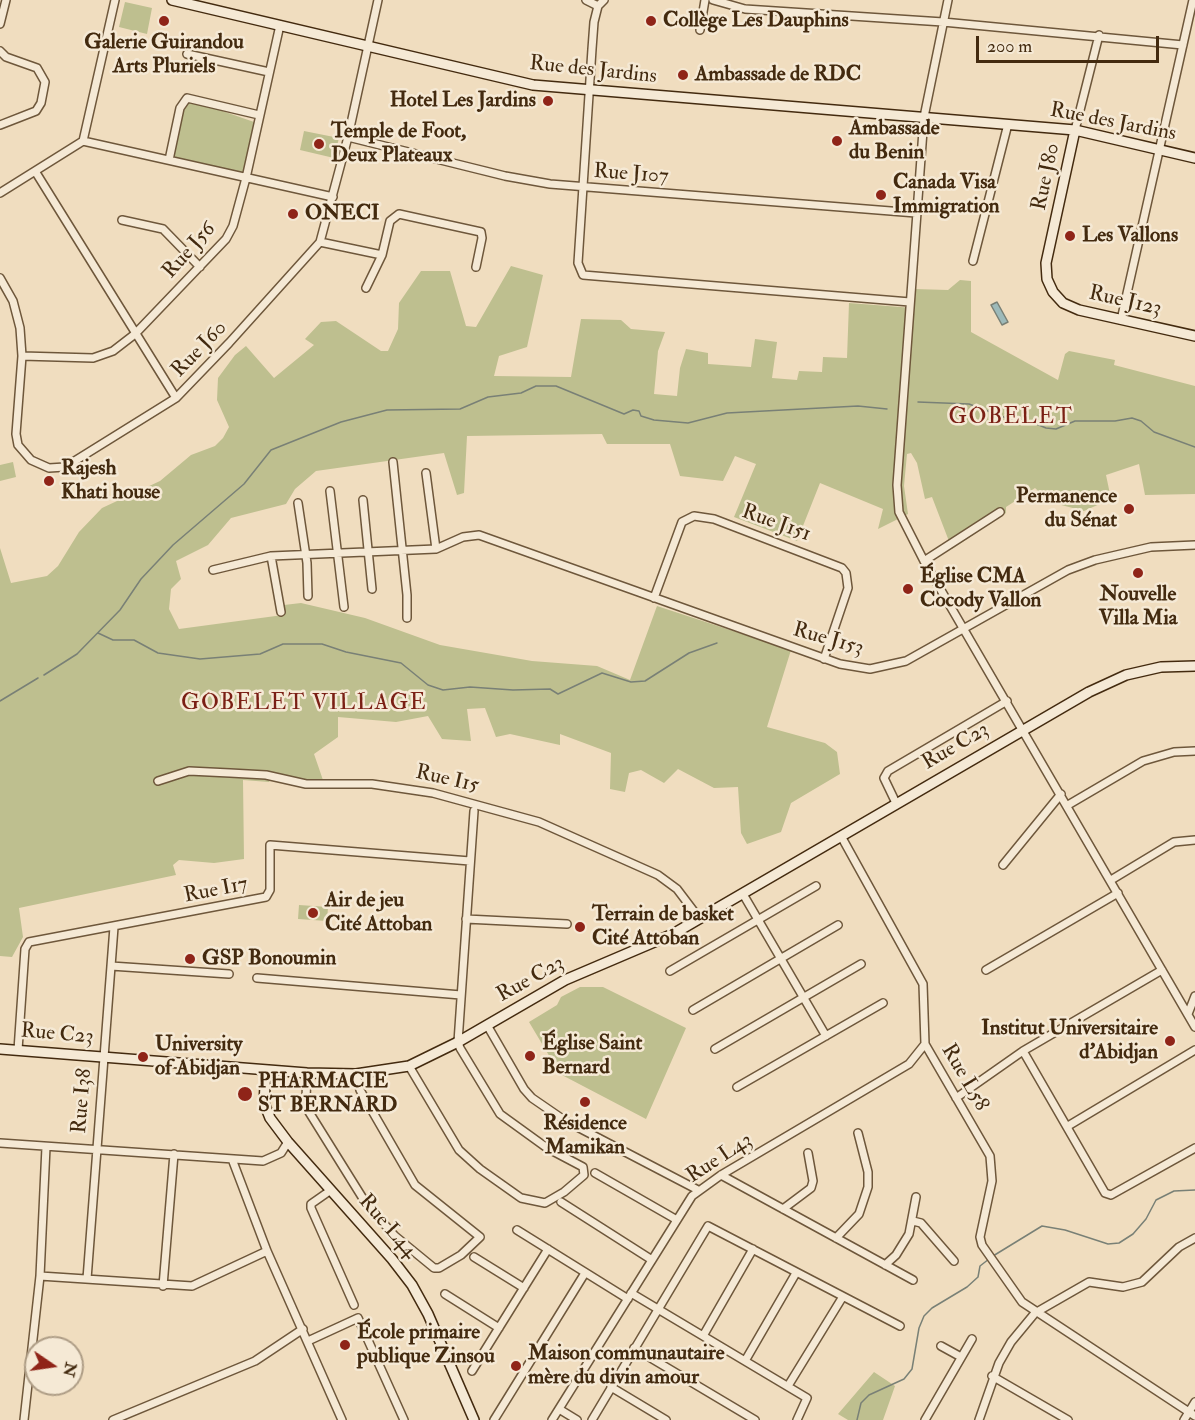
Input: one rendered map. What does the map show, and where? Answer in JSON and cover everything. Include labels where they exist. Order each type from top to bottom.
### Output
[{"type":"street","points":[[0,24],[6,0]]},
{"type":"street","points":[[83,141],[115,0]]},
{"type":"street","name":"Rue des Jardins","points":[[172,0],[533,85],[1075,130],[1195,158]]},
{"type":"street","name":"Rue J60","points":[[0,278],[13,301],[20,328],[22,356],[16,421],[18,445],[31,460],[49,468],[65,467],[176,398],[230,344],[320,242],[348,137],[378,0]]},
{"type":"street","points":[[586,0],[601,3],[594,22],[582,188],[580,271],[583,275],[593,278],[909,302]]},
{"type":"street","points":[[700,30],[705,0]]},
{"type":"street","points":[[713,0],[745,9],[943,22],[1099,35],[1183,45]]},
{"type":"street","points":[[948,0],[924,117],[909,302],[897,498],[904,525],[924,561],[1068,805],[1195,1027]]},
{"type":"street","points":[[1121,320],[1194,0]]},
{"type":"street","name":"Rue J56","points":[[22,356],[93,358],[113,351],[135,334],[230,233],[246,178],[280,25]]},
{"type":"street","name":"Rue J80","points":[[1053,292],[1047,279],[1046,263],[1075,130],[1099,35]]},
{"type":"street","points":[[0,51],[37,68],[45,82],[41,103],[36,111],[0,125]]},
{"type":"street","points":[[187,54],[270,72]]},
{"type":"street","points":[[169,160],[180,108],[187,98],[260,115]]},
{"type":"street","points":[[973,261],[1008,124]]},
{"type":"street","name":"Rue J107","points":[[348,137],[513,178],[582,188],[916,213]]},
{"type":"street","points":[[0,193],[83,141],[333,197]]},
{"type":"street","points":[[35,171],[176,398]]},
{"type":"street","points":[[366,288],[382,255],[390,221],[399,214],[481,232],[476,267]]},
{"type":"street","points":[[122,220],[163,229],[200,267]]},
{"type":"street","points":[[320,242],[382,255]]},
{"type":"street","name":"Rue J123","points":[[1053,292],[1063,303],[1079,310],[1195,336]]},
{"type":"street","points":[[393,462],[407,618]]},
{"type":"street","points":[[213,570],[271,556],[436,549],[426,473]]},
{"type":"street","points":[[330,491],[344,607]]},
{"type":"street","points":[[363,500],[372,589]]},
{"type":"street","points":[[298,503],[306,555],[308,596]]},
{"type":"street","points":[[924,561],[1000,512]]},
{"type":"street","name":"Rue J151","points":[[654,598],[682,522],[694,516],[714,519],[842,568],[846,573],[848,588],[824,659]]},
{"type":"street","name":"Rue J153","points":[[436,549],[463,537],[479,535],[824,659],[854,668],[883,668],[906,661],[1068,570],[1095,560],[1151,547],[1195,545]]},
{"type":"street","points":[[271,556],[281,612]]},
{"type":"street","name":"Rue C23","points":[[0,1048],[307,1073],[356,1074],[410,1066],[458,1042],[565,980],[644,948],[699,918],[1089,692],[1126,675],[1161,668],[1195,666]]},
{"type":"street","points":[[896,803],[884,778],[888,771],[1007,701]]},
{"type":"street","points":[[1068,805],[1143,761],[1174,752],[1195,751]]},
{"type":"street","name":"Rue I15","points":[[158,781],[189,771],[242,773],[266,775],[306,784],[399,786],[453,798],[539,822],[658,875],[677,889],[699,918]]},
{"type":"street","points":[[1004,865],[1061,794]]},
{"type":"street","points":[[410,1066],[454,1144],[480,1169],[529,1201],[545,1203],[582,1178],[585,1170],[583,1167],[522,1132],[500,1114],[458,1042],[474,811]]},
{"type":"street","name":"Rue L58","points":[[841,836],[924,984],[925,1044],[990,1155],[992,1181],[980,1237],[982,1245],[1022,1302],[1035,1313]]},
{"type":"street","points":[[1111,880],[1174,842],[1195,840]]},
{"type":"street","name":"Rue I17","points":[[18,1050],[27,944],[268,897],[270,845],[470,861]]},
{"type":"street","points":[[670,971],[816,886]]},
{"type":"street","points":[[986,970],[1118,893]]},
{"type":"street","points":[[742,894],[826,1036]]},
{"type":"street","points":[[466,919],[567,924]]},
{"type":"street","points":[[693,1010],[838,925]]},
{"type":"street","name":"Rue I38","points":[[87,1279],[114,927]]},
{"type":"street","points":[[715,1048],[861,964]]},
{"type":"street","points":[[111,966],[229,974]]},
{"type":"street","points":[[956,1098],[1023,1051],[1162,970]]},
{"type":"street","points":[[257,978],[461,996]]},
{"type":"street","points":[[1188,1014],[1195,996]]},
{"type":"street","points":[[737,1088],[883,1003]]},
{"type":"street","points":[[487,1025],[524,1089],[537,1102],[564,1120],[698,1190]]},
{"type":"street","name":"Rue L43","points":[[552,1420],[698,1190],[909,1064],[925,1044]]},
{"type":"street","points":[[1068,1126],[1195,1050]]},
{"type":"street","points":[[1023,1051],[1105,1193],[1111,1195],[1195,1148]]},
{"type":"street","name":"Rue L44","points":[[266,1070],[264,1103],[270,1118],[288,1142],[412,1285],[428,1314],[474,1420]]},
{"type":"street","points":[[307,1073],[306,1098],[309,1112],[367,1205],[396,1236],[434,1268],[439,1268],[479,1241],[478,1234],[416,1185],[360,1090],[356,1074]]},
{"type":"street","points":[[836,1238],[860,1214],[868,1187],[868,1172],[858,1133]]},
{"type":"street","points":[[0,1143],[263,1161],[273,1158],[288,1142]]},
{"type":"street","points":[[24,1420],[40,1276],[46,1147]]},
{"type":"street","points":[[783,1209],[802,1198],[811,1188],[813,1181],[808,1153]]},
{"type":"street","points":[[163,1286],[174,1154]]},
{"type":"street","points":[[232,1159],[267,1251],[342,1420]]},
{"type":"street","points":[[595,1173],[677,1220]]},
{"type":"street","points":[[722,1175],[912,1280]]},
{"type":"street","points":[[331,1190],[311,1204],[311,1208],[354,1305]]},
{"type":"street","points":[[885,1265],[903,1245],[913,1221],[916,1197]]},
{"type":"street","points":[[561,1202],[652,1260]]},
{"type":"street","points":[[913,1221],[921,1223],[954,1261]]},
{"type":"street","points":[[592,1420],[657,1308],[708,1227],[900,1326]]},
{"type":"street","points":[[517,1230],[585,1273],[657,1308],[808,1399],[797,1420]]},
{"type":"street","points":[[979,1420],[992,1376],[1011,1342],[1035,1313],[1089,1282],[1123,1287],[1142,1282],[1179,1247],[1195,1238]]},
{"type":"street","points":[[702,1336],[753,1249]]},
{"type":"street","points":[[472,1371],[548,1250]]},
{"type":"street","points":[[40,1276],[163,1286],[202,1283],[267,1251]]},
{"type":"street","points":[[474,1257],[524,1288]]},
{"type":"street","points":[[494,1420],[585,1273]]},
{"type":"street","points":[[745,1360],[796,1273]]},
{"type":"street","points":[[445,1294],[499,1328]]},
{"type":"street","points":[[788,1386],[842,1298]]},
{"type":"street","points":[[1035,1313],[1192,1414]]},
{"type":"street","points":[[308,1341],[358,1318],[404,1420]]},
{"type":"street","points":[[114,1420],[255,1360],[303,1329]]},
{"type":"street","points":[[925,1420],[972,1339]]},
{"type":"street","points":[[941,1346],[961,1357]]},
{"type":"street","points":[[634,1348],[755,1420]]},
{"type":"street","points":[[992,1376],[1068,1420]]},
{"type":"street","points":[[611,1387],[666,1420]]},
{"type":"street","points":[[1184,1420],[1192,1414],[1195,1402]]},
{"type":"street","points":[[559,1409],[577,1420]]},
{"type":"green space","points":[[125,2],[152,8],[147,34],[119,27]]},
{"type":"green space","points":[[188,99],[254,122],[245,176],[172,158],[182,104]]},
{"type":"green space","name":"Temple de Foot, Deux Plateaux","points":[[304,131],[339,138],[334,158],[300,150]]},
{"type":"green space","points":[[511,266],[543,275],[527,347],[499,356],[494,376],[571,377],[581,319],[621,320],[631,329],[665,332],[658,351],[654,394],[677,396],[680,368],[686,349],[708,353],[708,364],[751,367],[755,339],[777,342],[772,378],[797,380],[799,371],[822,372],[823,357],[847,358],[849,303],[913,308],[914,289],[948,290],[960,280],[971,281],[971,332],[1058,380],[1065,354],[1069,351],[1115,360],[1114,365],[1195,386],[1195,494],[1145,495],[1139,464],[1106,475],[1111,499],[1084,511],[1050,502],[1035,488],[1006,507],[1006,513],[952,549],[932,497],[925,499],[917,463],[911,453],[907,454],[904,486],[908,514],[878,529],[883,509],[820,483],[797,541],[734,517],[756,464],[735,456],[723,481],[680,476],[670,444],[607,444],[602,434],[467,436],[464,493],[457,495],[444,453],[316,471],[295,489],[286,504],[231,518],[208,545],[176,561],[181,579],[171,589],[169,609],[179,629],[283,615],[284,605],[301,603],[365,618],[440,645],[532,661],[597,666],[630,680],[657,606],[791,650],[767,727],[825,743],[837,752],[840,774],[791,803],[781,832],[747,844],[741,833],[738,787],[714,788],[678,769],[664,783],[641,770],[629,773],[625,792],[610,789],[611,753],[560,734],[560,745],[510,734],[496,737],[485,708],[467,709],[471,741],[442,739],[428,716],[396,722],[338,717],[338,737],[314,754],[324,783],[274,775],[269,782],[243,780],[244,859],[214,863],[179,860],[173,865],[176,875],[19,908],[23,937],[12,957],[0,956],[0,548],[11,583],[47,576],[58,566],[79,532],[102,508],[160,481],[191,455],[215,446],[229,427],[217,400],[218,378],[235,355],[246,346],[274,378],[314,345],[305,339],[321,322],[336,321],[381,351],[388,351],[398,329],[399,303],[421,271],[450,271],[466,326],[476,327]]},
{"type":"green space","points":[[13,462],[16,477],[0,481],[0,465]]},
{"type":"green space","name":"Air de jeu Cité Attoban","points":[[299,905],[328,907],[327,921],[298,919]]},
{"type":"green space","points":[[580,987],[603,987],[686,1028],[646,1119],[560,1074],[529,1022],[557,1005],[561,997]]},
{"type":"green space","points":[[874,1372],[895,1386],[883,1420],[848,1420],[838,1414]]},
{"type":"water","points":[[997,302],[1008,322],[1002,325],[991,305]]},
{"type":"waterway","points":[[44,675],[77,654],[120,610],[141,579],[173,545],[244,484],[271,450],[341,422],[387,410],[460,409],[488,397],[521,393],[536,386],[556,386],[624,414],[633,410],[639,411],[641,416],[654,420],[688,423],[727,413],[858,406],[887,409]]},
{"type":"waterway","points":[[918,402],[969,404],[1022,424],[1034,423],[1056,429],[1075,421],[1115,421],[1132,418],[1141,421],[1154,432],[1195,447]]},
{"type":"waterway","points":[[98,633],[113,640],[134,640],[158,653],[200,659],[260,654],[283,644],[322,644],[346,652],[401,663],[428,685],[443,690],[470,687],[513,690],[550,689],[558,694],[602,673],[631,682],[645,681],[689,653],[717,643]]},
{"type":"waterway","points":[[0,701],[38,678]]},
{"type":"waterway","points":[[993,1256],[1042,1226],[1065,1230],[1108,1244],[1119,1243],[1133,1234],[1146,1219],[1156,1200],[1174,1191],[1195,1190]]},
{"type":"waterway","points":[[857,1420],[861,1403],[869,1395],[904,1379],[912,1369],[919,1328],[924,1316],[932,1308],[967,1287],[978,1277],[980,1266],[989,1259]]},
{"type":"place","name":"Galerie Guirandou Arts Pluriels","points":[[164,21]]},
{"type":"place","name":"Collège Les Dauphins","points":[[651,21]]},
{"type":"place","name":"Ambassade de RDC","points":[[683,75]]},
{"type":"place","name":"Hotel Les Jardins","points":[[548,101]]},
{"type":"place","name":"Ambassade du Benin","points":[[837,141]]},
{"type":"place","name":"Temple de Foot, Deux Plateaux","points":[[319,144]]},
{"type":"place","name":"Canada Visa Immigration","points":[[881,195]]},
{"type":"place","name":"ONECI","points":[[293,214]]},
{"type":"place","name":"Les Vallons","points":[[1070,236]]},
{"type":"place","name":"Rajesh Khati house","points":[[49,481]]},
{"type":"place","name":"Permanence du Sénat","points":[[1129,509]]},
{"type":"place","name":"Nouvelle Villa Mia","points":[[1138,573]]},
{"type":"place","name":"Église CMA Cocody Vallon","points":[[908,589]]},
{"type":"place","name":"Air de jeu Cité Attoban","points":[[313,913]]},
{"type":"place","name":"Terrain de basket Cité Attoban","points":[[580,927]]},
{"type":"place","name":"GSP Bonoumin","points":[[190,959]]},
{"type":"place","name":"Institut Universitaire d'Abidjan","points":[[1170,1041]]},
{"type":"place","name":"Église Saint Bernard","points":[[530,1056]]},
{"type":"place","name":"University of Abidjan","points":[[143,1057]]},
{"type":"place","name":"PHARMACIE ST BERNARD","points":[[245,1094]]},
{"type":"place","name":"Résidence Mamikan","points":[[585,1102]]},
{"type":"place","name":"École primaire publique Zinsou","points":[[345,1345]]},
{"type":"place","name":"Maison communautaire mère du divin amour","points":[[516,1366]]},
{"type":"district","name":"GOBELET","points":[[1011,418]]},
{"type":"district","name":"GOBELET VILLAGE","points":[[304,704]]}]
